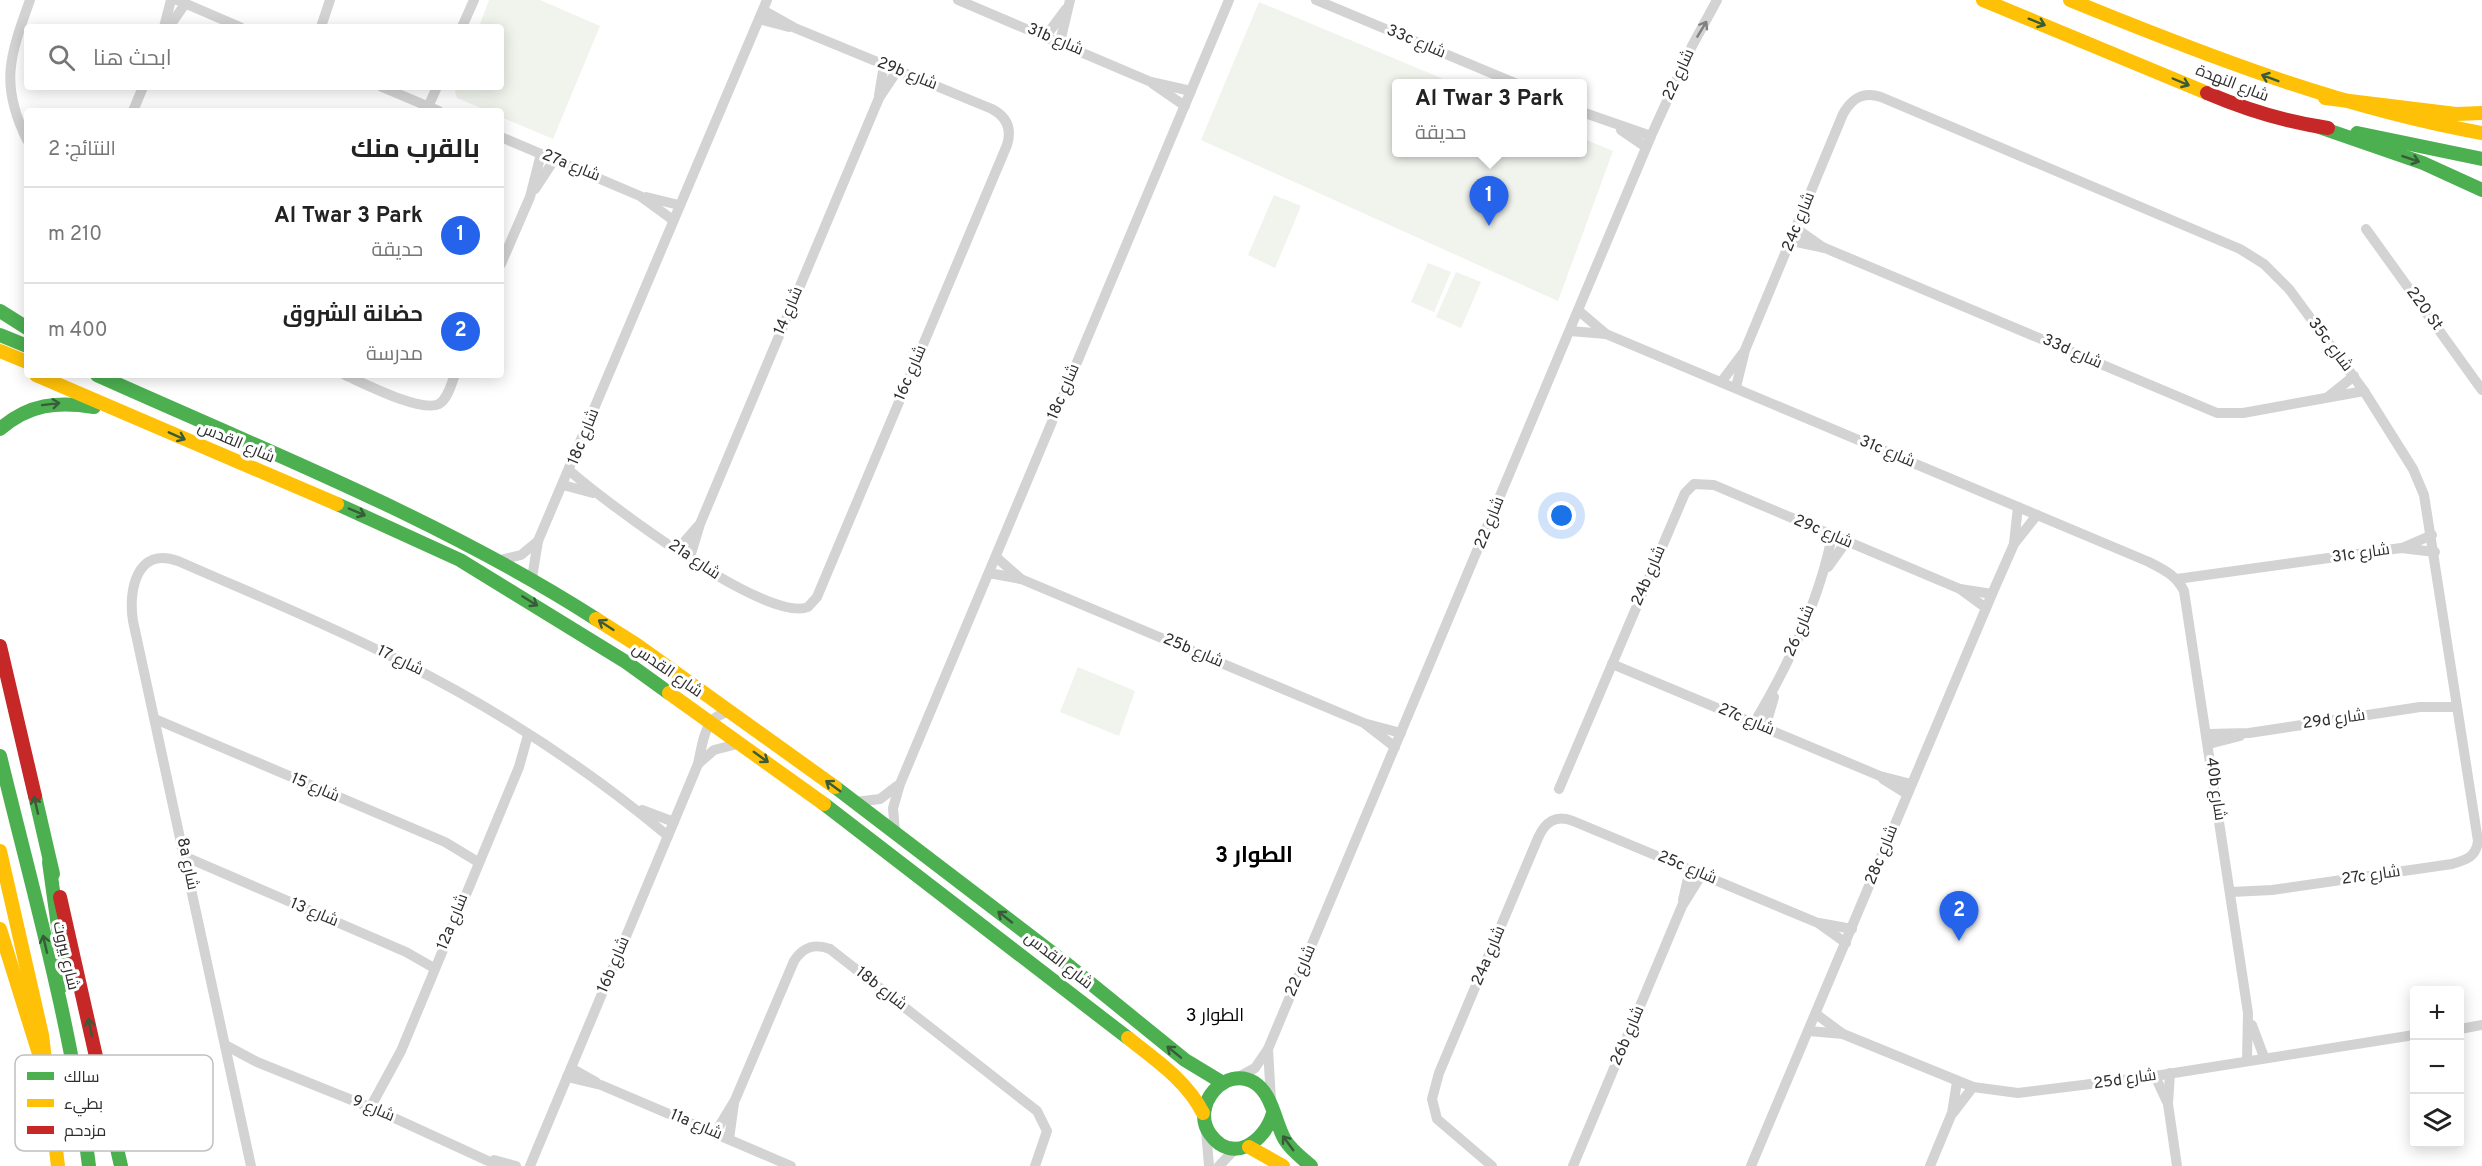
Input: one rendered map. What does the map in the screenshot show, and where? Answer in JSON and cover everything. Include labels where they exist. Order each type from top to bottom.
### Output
[{"type":"main road","name":"شارع النهدة","points":[[1983,0],[2250,111],[2482,159]]},
{"type":"main road","name":"شارع النهدة","points":[[2070,0],[2325,98],[2386,115],[2482,133]]},
{"type":"main road","points":[[2325,98],[2456,114],[2482,112]]},
{"type":"main road","points":[[2316,126],[2423,163],[2482,190]]},
{"type":"main road","points":[[0,311],[24,326]]},
{"type":"main road","points":[[0,334],[24,345]]},
{"type":"main road","points":[[0,351],[24,361]]},
{"type":"main road","points":[[0,360],[24,370]]},
{"type":"main road","name":"شارع القدس","points":[[43,378],[372,519],[460,560],[626,662],[884,847],[1174,1075],[1196,1099],[1204,1119]]},
{"type":"main road","name":"شارع القدس","points":[[104,378],[431,525],[532,578],[637,645],[855,802],[1185,1060],[1229,1081]]},
{"type":"main road","points":[[0,429],[21,412],[50,403],[75,403],[124,412]]},
{"type":"main road","points":[[460,560],[475,560],[519,582],[532,578]]},
{"type":"main road","points":[[0,646],[96,1055]]},
{"type":"main road","name":"شارع بيروت","points":[[0,756],[70,1055]]},
{"type":"main road","points":[[0,851],[35,1000],[44,1055]]},
{"type":"main road","points":[[49,862],[61,948],[61,1010]]},
{"type":"main road","points":[[0,929],[40,1055]]},
{"type":"main road","points":[[1283,1166],[1242,1148],[1216,1141],[1204,1119],[1209,1095],[1229,1081],[1257,1084],[1272,1107],[1285,1140],[1311,1166]]},
{"type":"main road","points":[[1242,1148],[1267,1134],[1272,1107]]},
{"type":"main road","points":[[56,1151],[58,1166]]},
{"type":"main road","name":"شارع بيروت","points":[[87,1151],[89,1166]]},
{"type":"main road","points":[[118,1151],[121,1166]]},
{"type":"street","points":[[24,136],[8,113],[2,87],[4,74],[30,0]]},
{"type":"street","points":[[165,24],[171,0]]},
{"type":"street","points":[[320,24],[330,0]]},
{"type":"street","points":[[463,24],[474,0]]},
{"type":"street","name":"31b شارع","points":[[958,0],[1151,82],[1191,91]]},
{"type":"street","name":"18c شارع","points":[[894,832],[893,808],[900,784],[1229,0]]},
{"type":"street","name":"33c شارع","points":[[1316,0],[1503,79]]},
{"type":"street","name":"شارع 22","points":[[1229,1081],[1255,1068],[1268,1049],[1649,141],[1692,46],[1718,0]]},
{"type":"street","points":[[170,24],[181,2],[233,24]]},
{"type":"street","points":[[1046,36],[1068,4]]},
{"type":"street","points":[[1060,42],[1068,4]]},
{"type":"street","name":"18c شارع","points":[[532,578],[538,541],[570,471],[679,205],[763,10]]},
{"type":"street","name":"29b شارع","points":[[763,10],[795,28],[999,112],[1009,130]]},
{"type":"street","name":"شارع 14","points":[[879,98],[884,65]]},
{"type":"street","name":"شارع 14","points":[[690,557],[700,524],[879,98],[897,71]]},
{"type":"street","name":"31b شارع","points":[[1151,82],[1185,106]]},
{"type":"street","points":[[134,108],[141,90]]},
{"type":"street","points":[[389,90],[432,108]]},
{"type":"street","points":[[434,108],[437,90]]},
{"type":"street","name":"35c شارع","points":[[1857,97],[1865,94],[1881,96],[2240,249],[2277,275],[2354,376],[2416,475],[2426,502],[2478,834],[2477,848],[2470,859]]},
{"type":"street","name":"24c شارع","points":[[1736,387],[1745,350],[1843,114],[1857,97]]},
{"type":"street","points":[[1587,114],[1649,141]]},
{"type":"street","name":"16c شارع","points":[[802,609],[811,605],[817,597],[1007,145],[1009,130]]},
{"type":"street","name":"27a شارع","points":[[504,138],[640,196],[679,205]]},
{"type":"street","points":[[504,257],[530,197],[541,154]]},
{"type":"street","points":[[530,197],[554,160]]},
{"type":"street","name":"27a شارع","points":[[640,196],[673,220]]},
{"type":"street","name":"33d شارع","points":[[1797,229],[1824,248]]},
{"type":"street","name":"220 St","points":[[2366,229],[2482,390]]},
{"type":"street","name":"33d شارع","points":[[1792,241],[1824,248],[2217,413],[2243,413],[2364,392]]},
{"type":"street","name":"31c شارع","points":[[1579,311],[1606,334]]},
{"type":"street","name":"31c شارع","points":[[1570,331],[1606,334],[2168,571]]},
{"type":"street","name":"24c شارع","points":[[1722,381],[1745,350]]},
{"type":"street","name":"33d شارع","points":[[2328,397],[2354,376]]},
{"type":"street","points":[[352,378],[400,398],[428,405],[444,400],[454,378]]},
{"type":"street","name":"21a شارع","points":[[570,471],[593,493],[721,579],[754,596],[781,606],[802,609]]},
{"type":"street","name":"29c شارع","points":[[1687,489],[1694,484],[1709,483],[1960,589],[1992,594]]},
{"type":"street","name":"21a شارع","points":[[563,485],[593,493]]},
{"type":"street","name":"24b شارع","points":[[1559,789],[1687,489]]},
{"type":"street","name":"28c شارع","points":[[2014,544],[2018,507]]},
{"type":"street","name":"28c شارع","points":[[1751,1166],[1992,594],[2014,544],[2037,515]]},
{"type":"street","name":"شارع 14","points":[[678,549],[700,524]]},
{"type":"street","name":"31c شارع","points":[[2177,579],[2213,576],[2402,548],[2432,535]]},
{"type":"street","name":"شارع 26","points":[[1765,728],[1775,690],[1825,572],[1832,536]]},
{"type":"street","points":[[500,560],[520,555],[538,541]]},
{"type":"street","name":"شارع 26","points":[[1825,572],[1846,542]]},
{"type":"street","name":"31c شارع","points":[[2402,548],[2435,552]]},
{"type":"street","name":"شارع 17","points":[[145,565],[161,557],[189,566],[402,662],[453,689],[532,738],[636,808],[668,836]]},
{"type":"street","name":"25b شارع","points":[[996,557],[1022,579]]},
{"type":"street","name":"8a شارع","points":[[145,565],[135,581],[131,609],[227,1046],[251,1166]]},
{"type":"street","name":"40b شارع","points":[[2168,571],[2177,579],[2184,591],[2208,739],[2248,1014],[2247,1060]]},
{"type":"street","name":"25b شارع","points":[[989,573],[1022,579],[1364,723],[1401,733]]},
{"type":"street","name":"31c شارع","points":[[2184,591],[2213,576]]},
{"type":"street","name":"29c شارع","points":[[1960,589],[1986,608]]},
{"type":"street","name":"27c شارع","points":[[1612,664],[1909,789]]},
{"type":"street","name":"شارع 26","points":[[1754,723],[1775,690]]},
{"type":"street","name":"29d شارع","points":[[2420,707],[2455,694]]},
{"type":"street","name":"29d شارع","points":[[2208,739],[2420,707],[2457,706]]},
{"type":"street","points":[[710,721],[717,715],[731,712]]},
{"type":"street","name":"شارع 15","points":[[155,719],[480,857]]},
{"type":"street","name":"16b شارع","points":[[530,1166],[698,764],[710,721]]},
{"type":"street","name":"25b شارع","points":[[1364,723],[1395,747]]},
{"type":"street","name":"شارع 15","points":[[158,732],[186,733]]},
{"type":"street","name":"12a شارع","points":[[375,1109],[532,738]]},
{"type":"street","points":[[698,764],[714,750],[741,743]]},
{"type":"street","points":[[855,802],[880,799],[900,784]]},
{"type":"street","name":"شارع 17","points":[[636,808],[674,822]]},
{"type":"street","name":"25c شارع","points":[[1554,818],[1567,818],[1818,923],[1846,943]]},
{"type":"street","name":"24a شارع","points":[[1492,1166],[1437,1119],[1432,1099],[1436,1082],[1541,831],[1554,818]]},
{"type":"street","name":"شارع 13","points":[[186,857],[436,964]]},
{"type":"street","name":"27c شارع","points":[[2232,896],[2444,866],[2470,859]]},
{"type":"street","name":"26b شارع","points":[[1682,906],[1690,869]]},
{"type":"street","name":"شارع 13","points":[[189,872],[222,873]]},
{"type":"street","name":"26b شارع","points":[[1573,1166],[1682,906],[1702,874]]},
{"type":"street","name":"25c شارع","points":[[1818,923],[1852,929]]},
{"type":"street","name":"18b شارع","points":[[715,1133],[735,1100],[794,961],[805,949],[821,946],[830,949],[1037,1111],[1047,1131],[1035,1166]]},
{"type":"street","name":"25d شارع","points":[[1816,1014],[1843,1034],[1957,1082],[2002,1092],[2033,1092],[2156,1076],[2264,1057],[2410,1036]]},
{"type":"street","name":"40b شارع","points":[[2248,1014],[2264,1057]]},
{"type":"street","points":[[2464,1028],[2482,1025]]},
{"type":"street","name":"25d شارع","points":[[1809,1031],[1843,1034]]},
{"type":"street","name":"شارع 9","points":[[227,1046],[257,1062],[375,1109],[499,1166]]},
{"type":"street","name":"شارع 22","points":[[1268,1049],[1272,1107]]},
{"type":"street","name":"شارع 9","points":[[230,1061],[257,1062]]},
{"type":"street","name":"11a شارع","points":[[569,1072],[791,1166]]},
{"type":"street","points":[[2170,1073],[2168,1104],[2177,1166]]},
{"type":"street","points":[[2156,1076],[2168,1104]]},
{"type":"street","points":[[1930,1166],[1952,1113],[1957,1082]]},
{"type":"street","points":[[1952,1113],[1973,1087]]},
{"type":"street","name":"18b شارع","points":[[729,1139],[735,1100]]},
{"type":"street","points":[[1204,1119],[1209,1166]]},
{"type":"street","points":[[1219,1166],[1242,1148]]},
{"type":"street","name":"شارع 9","points":[[488,1159],[516,1166]]},
{"type":"shaded area","points":[[489,0],[540,0],[600,26],[553,139],[504,118],[504,108],[481,108],[457,98],[455,90],[504,90],[504,24],[480,24]]},
{"type":"shaded area","points":[[1259,2],[1443,79],[1392,79],[1392,157],[1587,157],[1587,140],[1613,151],[1558,301],[1201,140]]},
{"type":"shaded area","points":[[1274,195],[1301,206],[1275,268],[1248,255]]},
{"type":"shaded area","points":[[1428,263],[1451,272],[1434,312],[1411,302]]},
{"type":"shaded area","points":[[1456,272],[1481,282],[1461,328],[1436,317]]},
{"type":"shaded area","points":[[1078,667],[1135,691],[1119,736],[1060,712]]},
{"type":"traffic: fast","points":[[2316,126],[2423,163],[2482,190]]},
{"type":"traffic: fast","points":[[2357,133],[2482,159]]},
{"type":"traffic: fast","points":[[0,311],[24,326]]},
{"type":"traffic: fast","points":[[0,335],[24,345]]},
{"type":"traffic: fast","points":[[104,378],[288,459],[414,518],[476,549],[596,619]]},
{"type":"traffic: fast","points":[[0,429],[22,414],[44,406],[68,404],[94,407]]},
{"type":"traffic: fast","points":[[337,504],[460,560],[626,662],[669,693]]},
{"type":"traffic: fast","points":[[0,756],[71,1055]]},
{"type":"traffic: fast","points":[[835,787],[1063,961],[1185,1060],[1223,1083]]},
{"type":"traffic: fast","points":[[35,796],[53,874]]},
{"type":"traffic: fast","points":[[824,804],[1128,1038]]},
{"type":"traffic: fast","points":[[49,862],[61,948],[62,986]]},
{"type":"traffic: fast","points":[[1273,1113],[1263,1133],[1247,1146],[1237,1149],[1228,1148],[1210,1134],[1205,1123],[1204,1112],[1214,1091],[1222,1083],[1232,1079],[1244,1079],[1255,1083],[1270,1102],[1285,1140],[1293,1151],[1311,1166]]},
{"type":"traffic: fast","points":[[87,1151],[89,1166]]},
{"type":"traffic: fast","points":[[118,1151],[121,1166]]},
{"type":"traffic: slow","points":[[1983,0],[2207,93]]},
{"type":"traffic: slow","points":[[2070,0],[2222,59],[2324,94],[2428,122],[2482,133]]},
{"type":"traffic: slow","points":[[2325,98],[2456,114],[2482,113]]},
{"type":"traffic: slow","points":[[0,351],[24,361]]},
{"type":"traffic: slow","points":[[43,378],[337,504]]},
{"type":"traffic: slow","points":[[596,619],[637,645],[835,787]]},
{"type":"traffic: slow","points":[[669,693],[824,804]]},
{"type":"traffic: slow","points":[[0,851],[42,1035],[44,1055]]},
{"type":"traffic: slow","points":[[0,929],[39,1055]]},
{"type":"traffic: slow","points":[[1128,1038],[1180,1081],[1203,1113]]},
{"type":"traffic: slow","points":[[1249,1147],[1283,1166]]},
{"type":"traffic: slow","points":[[56,1151],[58,1166]]},
{"type":"traffic: jam","points":[[2207,93],[2266,115],[2328,128]]},
{"type":"traffic: jam","points":[[0,646],[35,796]]},
{"type":"traffic: jam","points":[[60,897],[96,1055]]},
{"type":"place","name":"Al Twar 3 Park","points":[[1489,226]]},
{"type":"place","name":"حضانة الشروق","points":[[1959,941]]},
{"type":"district","name":"الطوار 3","points":[[1254,856]]},
{"type":"district","name":"الطوار 3","points":[[1215,1016]]}]
